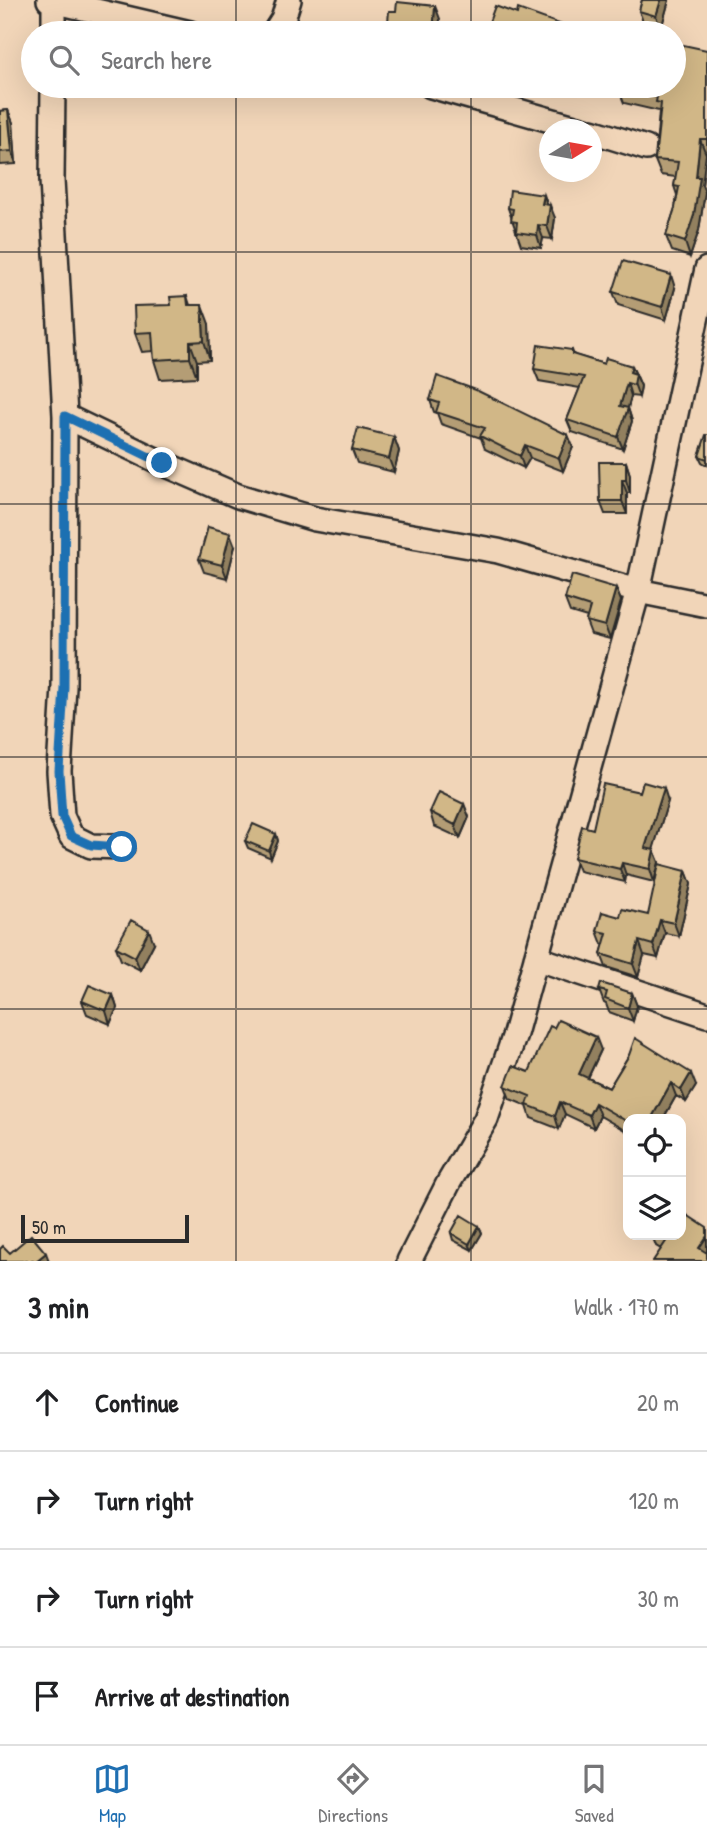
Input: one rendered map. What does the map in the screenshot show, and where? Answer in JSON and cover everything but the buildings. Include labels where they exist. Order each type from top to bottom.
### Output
[{"type":"street","points":[[282,21],[289,0]]},
{"type":"street","points":[[53,21],[51,1],[138,21]]},
{"type":"street","points":[[53,98],[52,180],[65,416],[64,687],[59,771],[62,816],[71,836],[91,845],[122,847]]},
{"type":"street","points":[[473,98],[546,119]]},
{"type":"street","points":[[602,134],[646,148]]},
{"type":"street","points":[[409,1261],[449,1182],[486,1119],[515,1034],[638,591],[707,269]]},
{"type":"street","points":[[65,416],[238,496],[315,519],[498,551],[638,591],[707,605]]},
{"type":"street","points":[[536,958],[707,1015]]},
{"type":"route","points":[[122,847],[91,845],[71,836],[62,816],[59,771],[64,687],[65,416],[162,463]]}]
